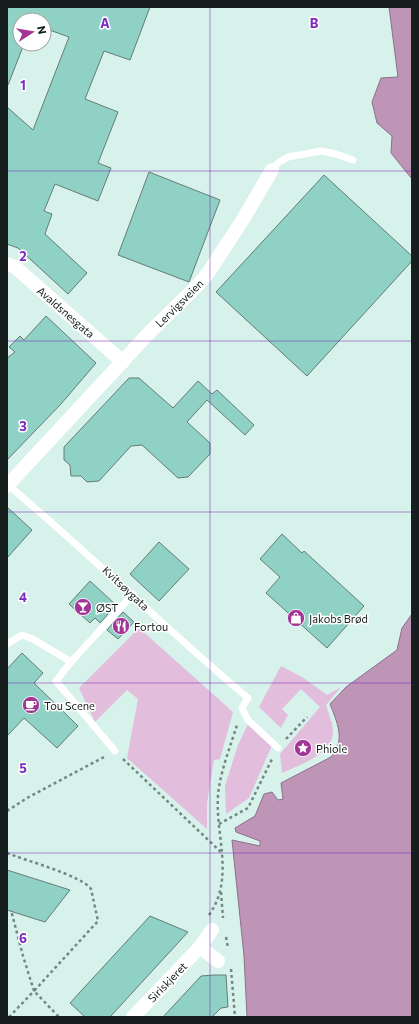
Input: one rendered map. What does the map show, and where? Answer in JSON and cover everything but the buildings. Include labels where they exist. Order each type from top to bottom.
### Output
[{"type":"street","name":"Lervigsveien","points":[[7,485],[148,334],[198,285],[208,273],[272,170]]},
{"type":"street","name":"Avaldsnesgata","points":[[7,264],[15,267],[123,362]]},
{"type":"street","name":"Siriskjeret","points":[[133,1017],[200,947],[212,930]]},
{"type":"street","points":[[200,947],[218,961]]},
{"type":"lane","name":"Lervigsveien","points":[[272,170],[278,163],[288,157],[321,151],[353,160]]},
{"type":"lane","name":"Kvitsøygata","points":[[7,485],[82,548],[196,654],[248,698],[242,708]]},
{"type":"lane","points":[[115,752],[56,681],[71,662],[133,594]]},
{"type":"lane","points":[[7,644],[22,635],[33,639],[71,662]]},
{"type":"lane","points":[[242,708],[248,720],[278,748]]},
{"type":"path","points":[[212,930],[208,917],[213,910],[221,891],[223,854],[217,808],[219,786],[242,708]]},
{"type":"path","points":[[220,824],[248,808],[278,748],[307,716]]},
{"type":"path","points":[[7,811],[27,798],[115,752],[223,854]]},
{"type":"path","points":[[7,854],[76,878],[89,885],[98,921],[9,1017]]},
{"type":"path","points":[[11,910],[34,991],[59,1017]]},
{"type":"shaded area","points":[[389,7],[412,7],[412,179],[391,153],[392,136],[377,123],[372,102],[381,78],[398,77]]},
{"type":"shaded area","points":[[412,614],[412,1017],[247,1017],[244,956],[232,840],[260,846],[260,841],[236,832],[235,828],[255,816],[264,794],[272,792],[278,800],[283,799],[281,783],[331,757],[336,751],[339,731],[330,704],[346,687],[397,650],[402,628]]},
{"type":"shaded area","points":[[139,628],[233,712],[220,759],[214,760],[207,803],[207,829],[127,758],[138,699],[127,690],[95,722],[79,688]]},
{"type":"shaded area","points":[[281,666],[302,677],[327,695],[341,687],[326,705],[333,729],[332,738],[329,745],[323,752],[307,762],[282,773],[280,754],[320,707],[301,689],[282,709],[288,715],[281,728],[259,707]]},
{"type":"shaded area","points":[[248,724],[273,743],[249,798],[226,814],[225,786],[238,745]]},
{"type":"place","name":"ØST","points":[[83,607]]},
{"type":"place","name":"Jakobs Brød","points":[[296,618]]},
{"type":"place","name":"Fortou","points":[[121,626]]},
{"type":"place","name":"Tou Scene","points":[[31,705]]},
{"type":"place","name":"Phiole","points":[[303,748]]}]
